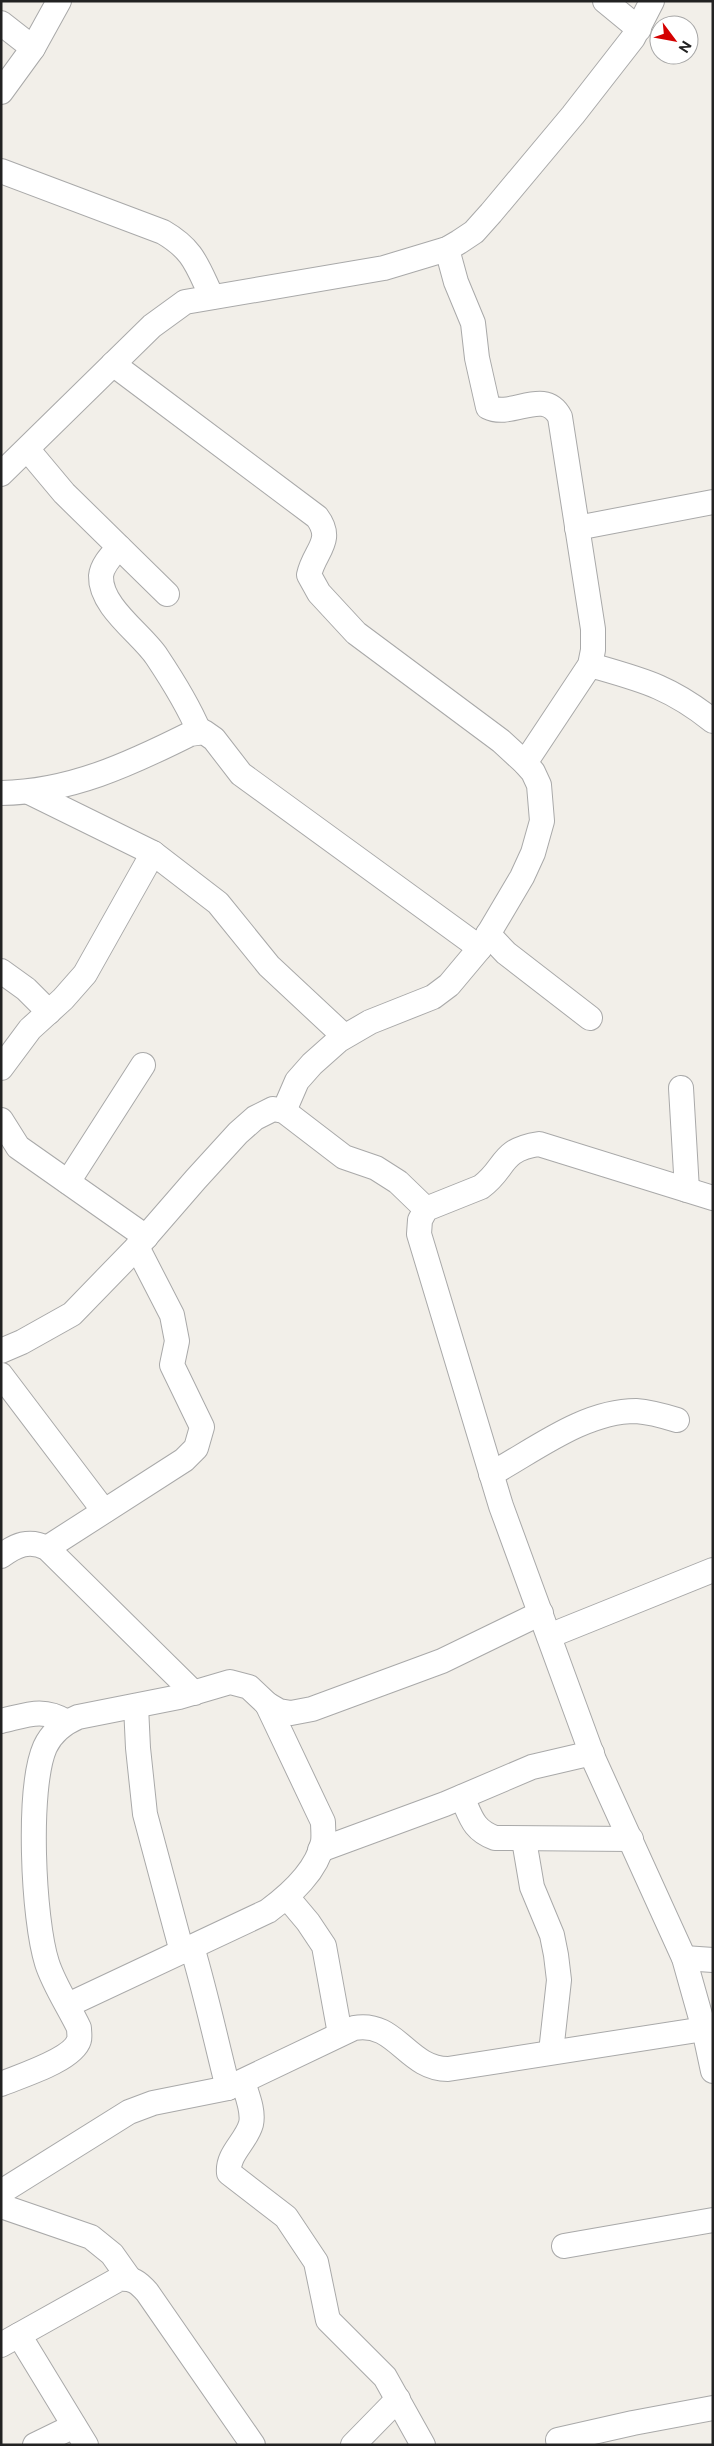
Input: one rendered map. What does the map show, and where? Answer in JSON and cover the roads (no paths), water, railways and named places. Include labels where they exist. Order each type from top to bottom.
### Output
[{"type":"street","points":[[1,92],[33,48],[59,1]]},
{"type":"street","points":[[604,1],[639,30]]},
{"type":"street","points":[[1,474],[169,312],[186,302],[384,268],[447,249],[474,232],[573,115],[639,30],[652,1]]},
{"type":"street","points":[[1,23],[33,48]]},
{"type":"street","points":[[1,171],[163,232],[182,243],[192,256],[212,297]]},
{"type":"street","points":[[447,249],[456,282],[473,323],[477,358],[488,407],[496,411],[504,411],[540,402],[555,408],[560,417],[593,629],[593,650],[590,665],[525,762]]},
{"type":"street","points":[[114,364],[317,517],[324,526],[326,536],[311,566],[309,575],[319,593],[356,633],[501,741],[525,762],[533,772],[539,785],[542,821],[533,853],[522,877],[484,941],[450,985],[433,997],[370,1022],[344,1036],[312,1064],[297,1081],[284,1111]]},
{"type":"street","points":[[28,450],[64,493],[167,594]]},
{"type":"street","points":[[577,528],[713,502]]},
{"type":"street","points":[[119,547],[104,566],[101,574],[107,596],[131,631],[156,656],[188,707],[199,731],[214,739],[241,774],[484,941],[506,953],[590,1018]]},
{"type":"street","points":[[590,665],[655,684],[691,703],[713,721]]},
{"type":"street","points":[[1,794],[31,793],[105,774],[131,764],[163,746],[199,731]]},
{"type":"street","points":[[31,793],[153,853],[227,911],[269,966],[344,1036]]},
{"type":"street","points":[[1,1068],[30,1029],[85,974],[153,853]]},
{"type":"street","points":[[1,971],[26,989],[49,1012]]},
{"type":"street","points":[[68,1182],[143,1065]]},
{"type":"street","points":[[681,1088],[687,1190]]},
{"type":"street","points":[[1,1351],[22,1342],[72,1314],[142,1242],[238,1133],[255,1118],[272,1109],[284,1111],[344,1157],[376,1168],[398,1182],[426,1209]]},
{"type":"street","points":[[1,1120],[10,1152],[68,1182],[142,1242],[172,1315],[177,1341],[172,1365],[202,1427],[196,1448],[184,1460],[47,1548]]},
{"type":"street","points":[[713,1198],[539,1144],[523,1146],[510,1153],[489,1182],[481,1187],[426,1209],[420,1220],[419,1234],[491,1474],[592,1753],[684,1958],[704,2029],[713,2071]]},
{"type":"street","points":[[1,1375],[104,1511]]},
{"type":"street","points":[[491,1474],[581,1424],[598,1418],[621,1412],[636,1412],[677,1420]]},
{"type":"street","points":[[1,1556],[16,1545],[37,1543],[47,1548],[194,1693]]},
{"type":"street","points":[[549,1636],[713,1570]]},
{"type":"street","points":[[267,1704],[279,1711],[291,1713],[312,1709],[442,1661],[541,1613]]},
{"type":"street","points":[[1,2084],[63,2057],[74,2049],[79,2040],[79,2028],[48,1964],[35,1904],[34,1823],[39,1770],[45,1747],[55,1731],[78,1717],[194,1693],[230,1682],[239,1683],[257,1693],[267,1704],[322,1822],[323,1841],[320,1850],[302,1880],[287,1897],[268,1911],[68,2005]]},
{"type":"street","points":[[136,1706],[145,1814],[187,1949],[210,2006],[212,2026],[236,2085],[252,2113],[251,2124],[228,2165],[229,2173],[286,2217],[316,2262],[328,2320],[385,2377],[423,2445]]},
{"type":"street","points":[[1,1721],[43,1712],[54,1714],[67,1722]]},
{"type":"street","points":[[320,1850],[462,1797],[532,1766],[592,1753]]},
{"type":"street","points":[[462,1797],[475,1826],[482,1834],[495,1838],[524,1840],[631,1839]]},
{"type":"street","points":[[524,1840],[532,1887],[552,1935],[556,1955],[559,1980],[551,2052]]},
{"type":"street","points":[[287,1897],[308,1922],[324,1946],[340,2034]]},
{"type":"street","points":[[684,1958],[713,1960]]},
{"type":"street","points":[[1,2192],[128,2112],[153,2103],[236,2085],[354,2028],[368,2025],[378,2028],[424,2063],[437,2069],[704,2029]]},
{"type":"street","points":[[1,2206],[91,2238],[112,2254],[129,2278],[139,2283],[147,2292],[253,2445]]},
{"type":"street","points":[[564,2246],[713,2220]]},
{"type":"street","points":[[35,2445],[80,2436],[10,2340],[119,2280],[129,2278]]},
{"type":"street","points":[[353,2445],[398,2399]]},
{"type":"street","points":[[558,2440],[713,2408]]}]
